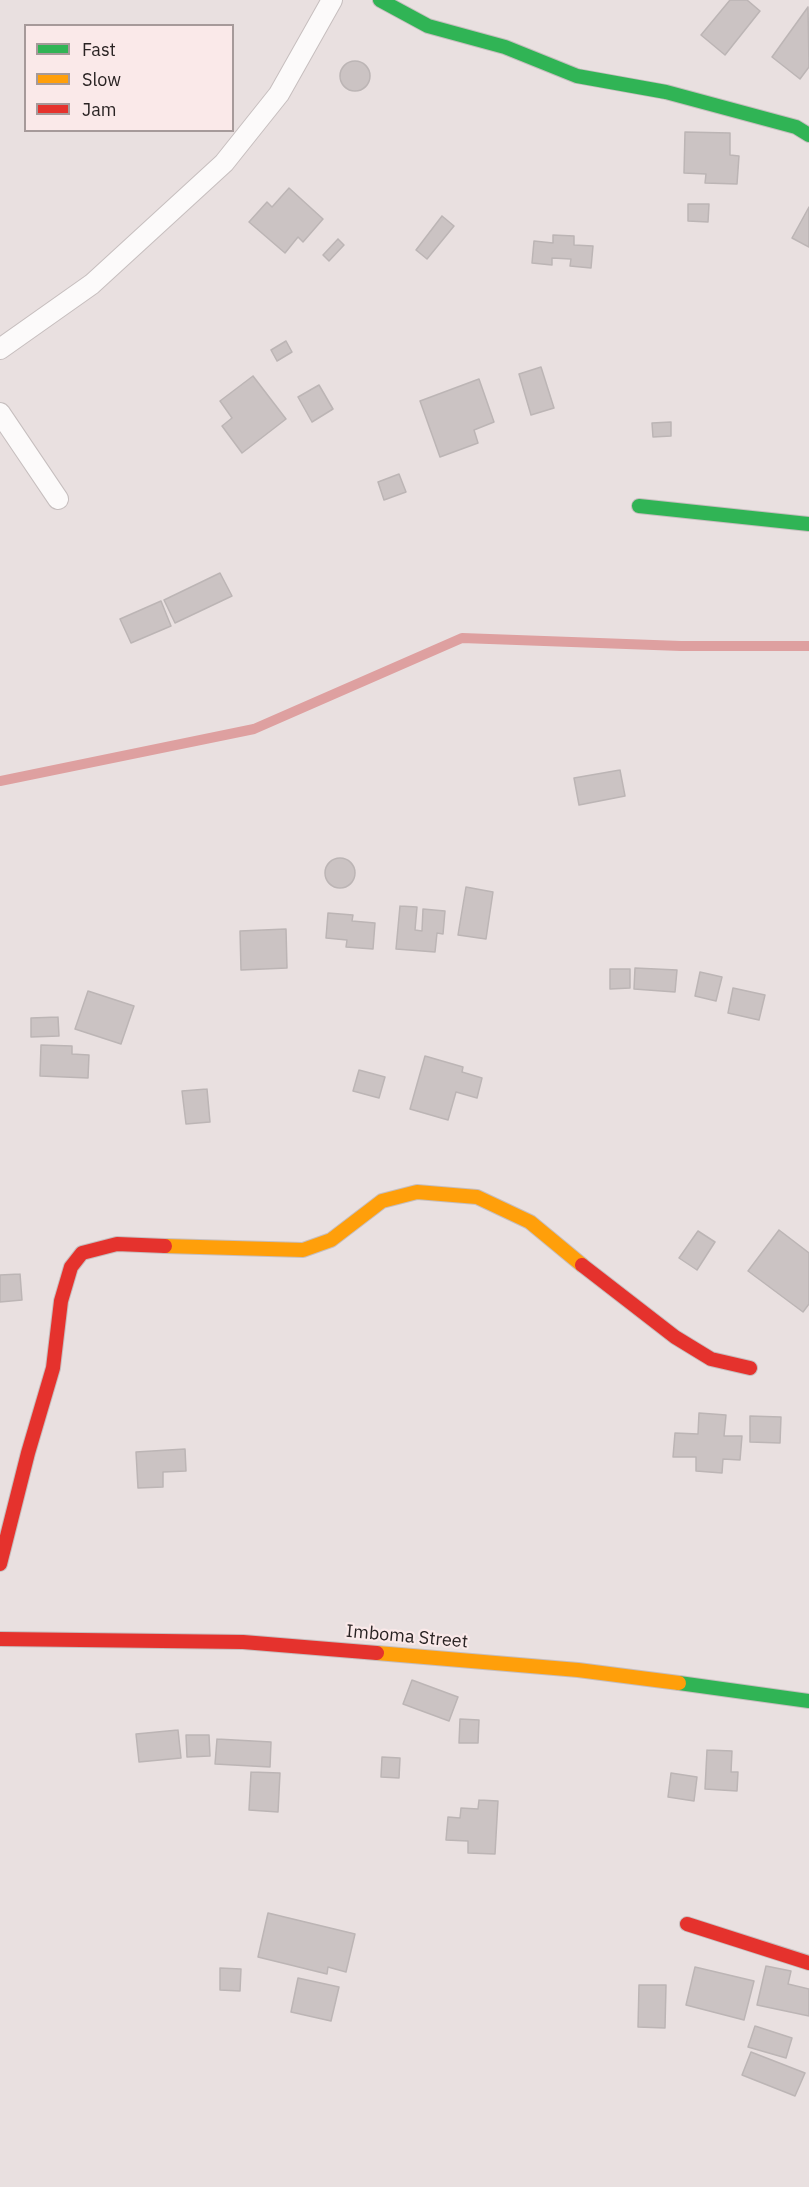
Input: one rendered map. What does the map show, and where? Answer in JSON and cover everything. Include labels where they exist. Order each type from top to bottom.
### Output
[{"type":"street","points":[[380,0],[428,26],[505,47],[577,76],[666,92],[796,127],[809,135]]},
{"type":"street","points":[[639,506],[809,524]]},
{"type":"street","points":[[0,1564],[28,1453],[53,1368],[61,1301],[71,1267],[82,1253],[117,1244],[303,1250],[331,1240],[382,1201],[417,1192],[477,1197],[530,1222],[623,1298],[702,1354],[711,1359],[750,1368]]},
{"type":"street","name":"Imboma Street","points":[[0,1639],[243,1642],[578,1670],[809,1701]]},
{"type":"street","points":[[687,1924],[809,1963]]},
{"type":"lane","points":[[0,350],[92,284],[224,163],[279,94],[332,0]]},
{"type":"lane","points":[[0,413],[58,499]]},
{"type":"building","points":[[730,0],[747,0],[760,11],[725,55],[701,35]]},
{"type":"building","points":[[808,7],[809,67],[800,79],[772,57]]},
{"type":"building","points":[[355,61],[361,62],[369,70],[369,82],[361,90],[355,91],[349,90],[341,82],[340,76],[341,70],[349,62]]},
{"type":"building","points":[[685,132],[730,133],[730,155],[739,156],[737,184],[705,183],[706,174],[684,173]]},
{"type":"building","points":[[289,188],[323,219],[303,242],[298,237],[285,253],[249,222],[267,202],[272,207]]},
{"type":"building","points":[[688,204],[709,204],[708,222],[688,221]]},
{"type":"building","points":[[809,207],[809,247],[792,238]]},
{"type":"building","points":[[442,216],[454,226],[427,259],[416,250]]},
{"type":"building","points":[[553,235],[574,236],[574,245],[593,246],[591,268],[570,266],[571,259],[552,258],[552,265],[532,263],[534,241],[553,243]]},
{"type":"building","points":[[338,239],[344,245],[329,261],[323,255]]},
{"type":"building","points":[[286,341],[292,352],[277,361],[271,350]]},
{"type":"building","points":[[541,367],[554,408],[531,415],[519,374]]},
{"type":"building","points":[[253,376],[286,419],[242,453],[222,426],[232,418],[220,401]]},
{"type":"building","points":[[479,379],[494,422],[474,430],[478,443],[440,457],[420,401]]},
{"type":"building","points":[[319,385],[333,409],[312,422],[298,397]]},
{"type":"building","points":[[671,422],[671,436],[653,437],[652,423]]},
{"type":"building","points":[[399,474],[406,492],[384,500],[378,482]]},
{"type":"building","points":[[220,573],[232,596],[175,623],[164,600]]},
{"type":"building","points":[[161,601],[171,626],[131,643],[120,619]]},
{"type":"building","points":[[620,770],[625,796],[579,805],[574,778]]},
{"type":"building","points":[[340,858],[346,859],[354,867],[354,879],[346,887],[340,888],[334,887],[326,879],[325,873],[326,867],[334,859]]},
{"type":"building","points":[[466,887],[493,892],[486,939],[458,935]]},
{"type":"building","points":[[400,906],[417,907],[415,930],[422,931],[423,909],[445,911],[443,934],[437,933],[435,952],[396,949]]},
{"type":"building","points":[[328,913],[353,915],[352,921],[375,923],[373,949],[346,947],[347,940],[326,938]]},
{"type":"building","points":[[286,929],[287,968],[241,970],[240,931]]},
{"type":"building","points":[[635,968],[677,970],[675,992],[634,989]]},
{"type":"building","points":[[610,969],[630,969],[630,988],[610,989]]},
{"type":"building","points":[[700,972],[722,977],[716,1001],[695,996]]},
{"type":"building","points":[[733,988],[765,995],[759,1020],[728,1013]]},
{"type":"building","points":[[88,991],[134,1006],[121,1044],[75,1029]]},
{"type":"building","points":[[58,1017],[59,1036],[31,1037],[31,1018]]},
{"type":"building","points":[[41,1045],[72,1046],[72,1054],[89,1055],[88,1078],[40,1076]]},
{"type":"building","points":[[425,1056],[463,1067],[462,1072],[482,1078],[477,1098],[456,1092],[448,1120],[410,1109]]},
{"type":"building","points":[[359,1070],[385,1077],[379,1098],[353,1091]]},
{"type":"building","points":[[207,1089],[210,1122],[186,1124],[182,1091]]},
{"type":"building","points":[[779,1230],[809,1253],[809,1304],[803,1312],[748,1271]]},
{"type":"building","points":[[698,1231],[715,1242],[697,1270],[679,1258]]},
{"type":"building","points":[[20,1274],[22,1300],[0,1302],[0,1275]]},
{"type":"building","points":[[699,1413],[726,1415],[724,1436],[742,1436],[740,1460],[723,1459],[722,1473],[696,1471],[696,1457],[673,1457],[675,1433],[698,1434]]},
{"type":"building","points":[[750,1416],[781,1417],[780,1443],[750,1442]]},
{"type":"building","points":[[185,1449],[186,1471],[163,1472],[163,1487],[138,1488],[136,1452]]},
{"type":"building","points":[[412,1680],[458,1697],[449,1721],[403,1704]]},
{"type":"building","points":[[460,1719],[479,1720],[478,1743],[459,1743]]},
{"type":"building","points":[[178,1730],[181,1758],[139,1762],[136,1734]]},
{"type":"building","points":[[186,1735],[209,1735],[210,1756],[187,1757]]},
{"type":"building","points":[[217,1739],[271,1742],[270,1767],[215,1764]]},
{"type":"building","points":[[707,1750],[732,1751],[731,1772],[738,1772],[737,1791],[705,1789]]},
{"type":"building","points":[[382,1757],[400,1758],[399,1778],[381,1777]]},
{"type":"building","points":[[251,1772],[280,1773],[278,1812],[249,1810]]},
{"type":"building","points":[[671,1773],[697,1777],[694,1801],[668,1797]]},
{"type":"building","points":[[479,1800],[498,1801],[495,1854],[468,1853],[468,1841],[446,1840],[448,1817],[460,1818],[461,1808],[478,1809]]},
{"type":"building","points":[[268,1913],[355,1934],[346,1972],[328,1967],[327,1974],[258,1957]]},
{"type":"building","points":[[766,1966],[791,1971],[788,1984],[809,1989],[809,2016],[757,2005]]},
{"type":"building","points":[[695,1967],[754,1981],[744,2020],[686,2005]]},
{"type":"building","points":[[220,1968],[241,1969],[240,1991],[220,1990]]},
{"type":"building","points":[[298,1978],[339,1987],[331,2021],[291,2012]]},
{"type":"building","points":[[639,1985],[666,1985],[665,2028],[638,2027]]},
{"type":"building","points":[[755,2026],[792,2038],[786,2058],[748,2047]]},
{"type":"building","points":[[751,2052],[805,2073],[795,2096],[742,2075]]},
{"type":"waterway","points":[[0,781],[254,729],[462,638],[681,646],[809,646]]},
{"type":"traffic: fast","points":[[380,0],[428,26],[505,47],[577,76],[666,92],[796,127],[809,135]]},
{"type":"traffic: fast","points":[[639,506],[809,524]]},
{"type":"traffic: fast","points":[[679,1683],[809,1701]]},
{"type":"traffic: slow","points":[[165,1246],[303,1250],[331,1240],[382,1201],[417,1192],[477,1197],[530,1222],[582,1265]]},
{"type":"traffic: slow","points":[[377,1653],[578,1670],[679,1683]]},
{"type":"traffic: jam","points":[[0,1564],[28,1453],[53,1368],[61,1301],[71,1267],[82,1253],[117,1244],[165,1246]]},
{"type":"traffic: jam","points":[[582,1265],[675,1337],[711,1359],[750,1368]]},
{"type":"traffic: jam","points":[[0,1639],[243,1642],[377,1653]]},
{"type":"traffic: jam","points":[[687,1924],[809,1963]]}]
